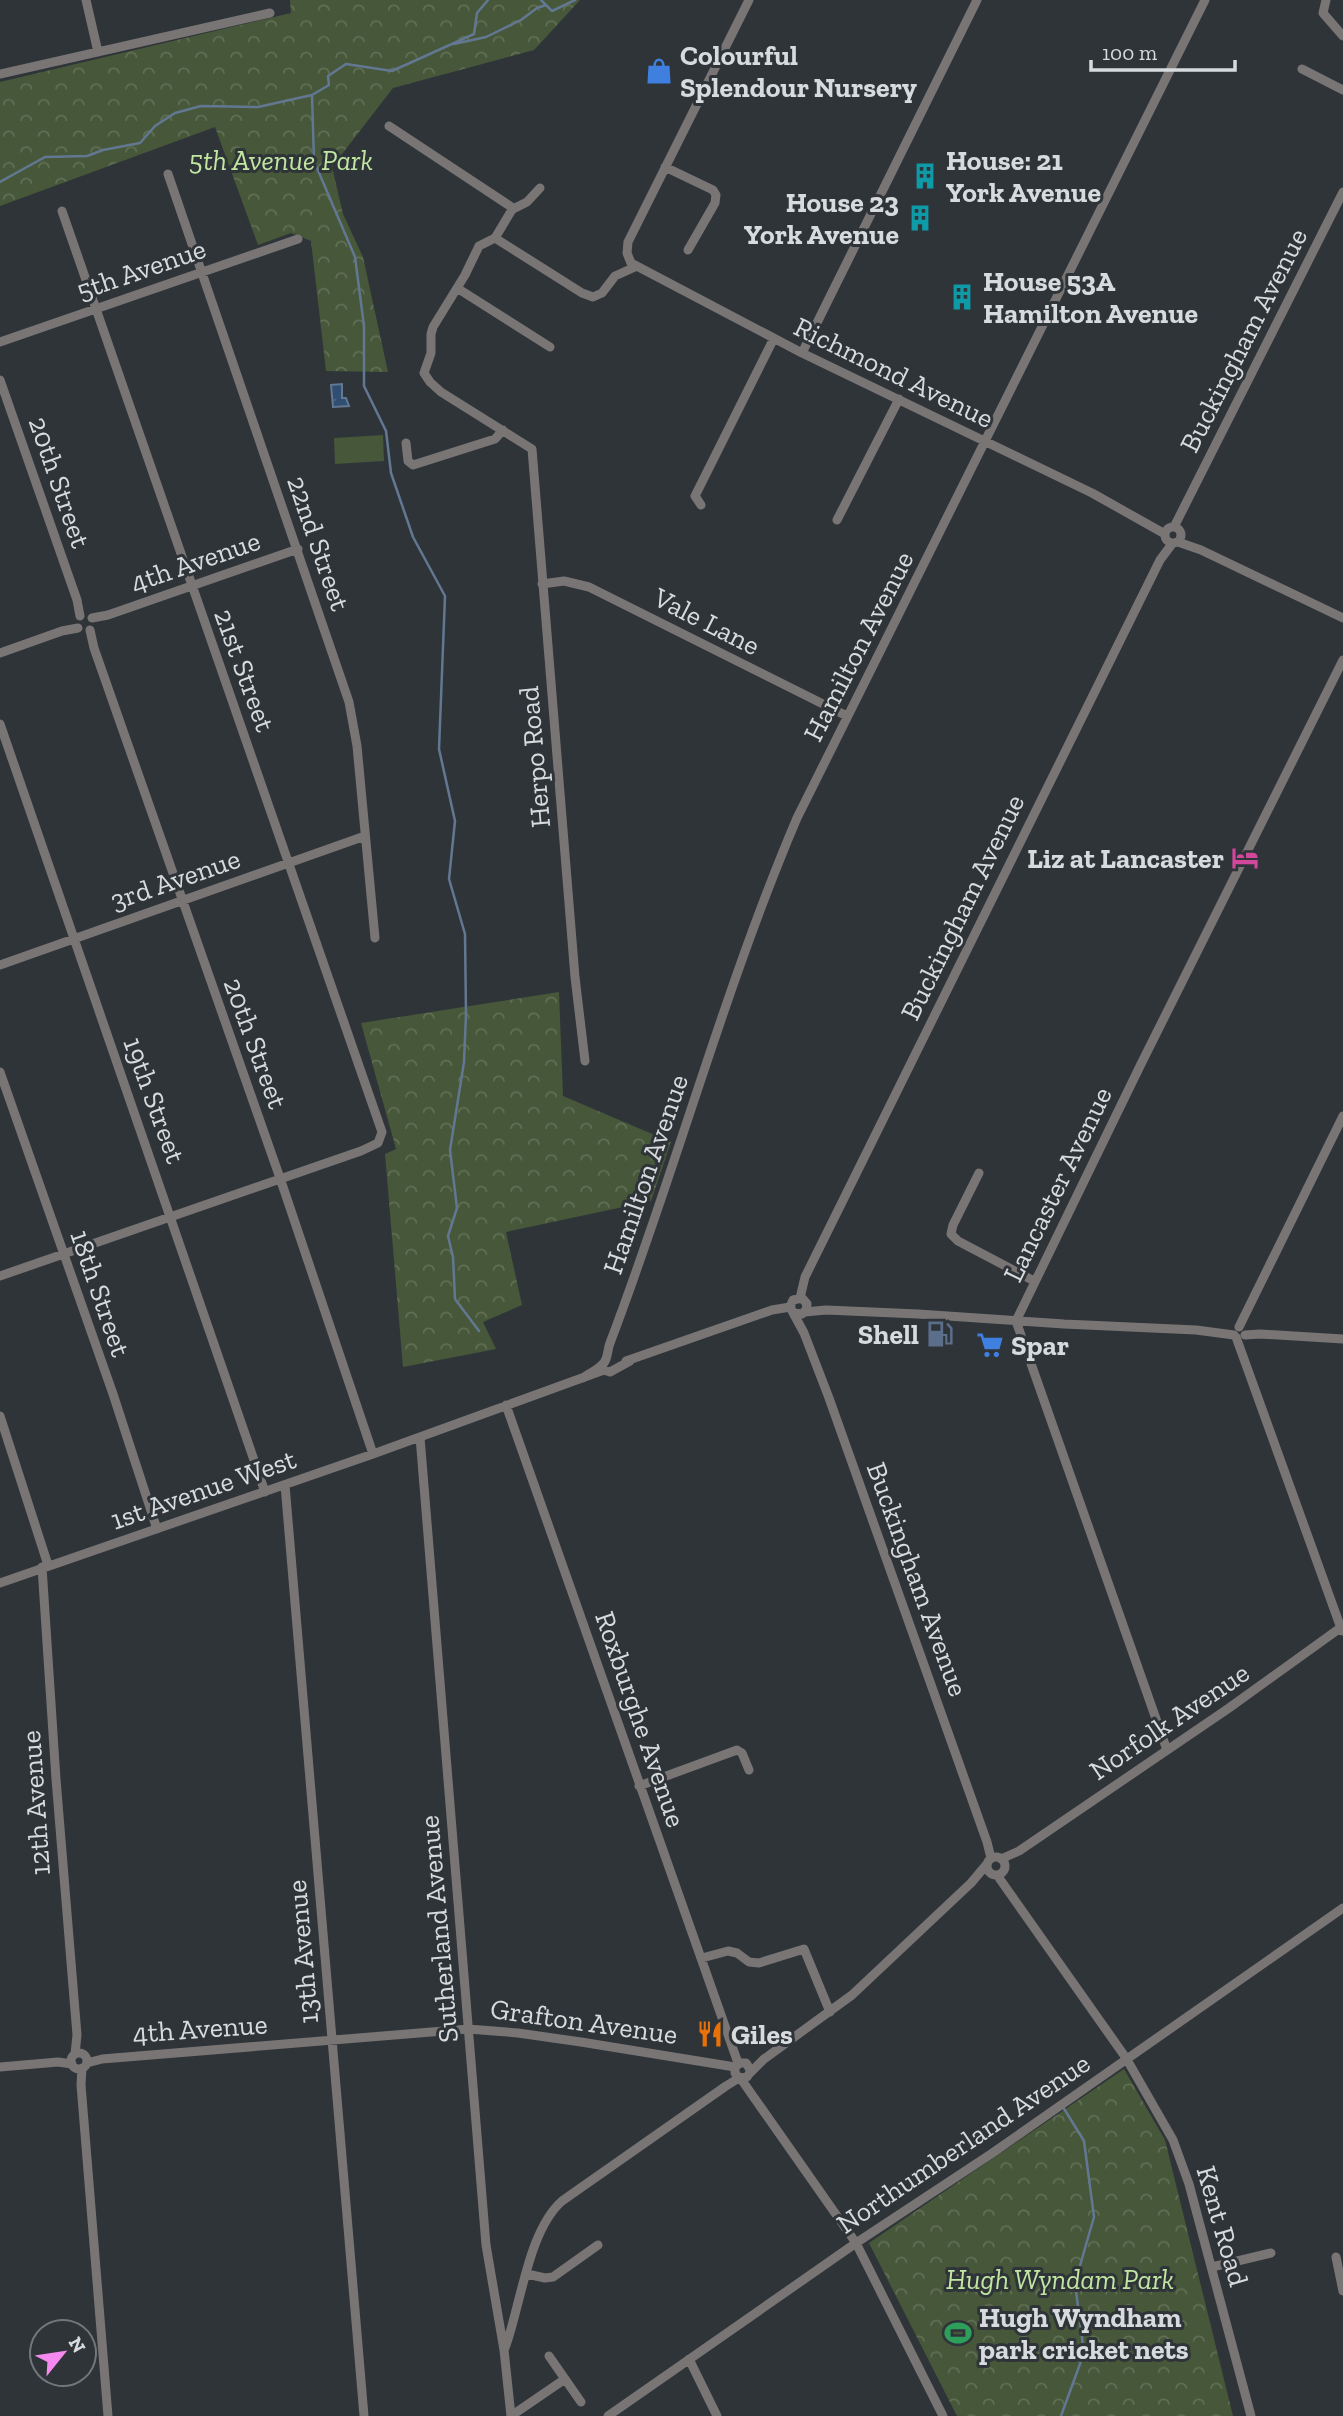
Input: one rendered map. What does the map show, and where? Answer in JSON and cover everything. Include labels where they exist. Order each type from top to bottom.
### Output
[{"type":"street","points":[[86,0],[98,52]]},
{"type":"street","points":[[495,238],[582,293],[593,297],[602,293],[615,276],[632,263],[626,249],[628,242],[749,0]]},
{"type":"street","points":[[802,353],[977,0]]},
{"type":"street","name":"Hamilton Avenue","points":[[609,1365],[612,1338],[776,869],[797,818],[1205,0]]},
{"type":"street","points":[[1326,0],[1323,13],[1343,36]]},
{"type":"street","points":[[0,74],[270,13]]},
{"type":"street","points":[[1302,69],[1343,90]]},
{"type":"street","points":[[389,126],[513,209]]},
{"type":"street","points":[[664,167],[713,190],[717,196],[688,250]]},
{"type":"street","name":"22nd Street","points":[[168,174],[352,712],[375,938]]},
{"type":"street","points":[[406,443],[409,462],[414,465],[495,439],[503,430],[441,392],[429,382],[424,373],[431,353],[432,331],[480,245],[495,238],[513,209],[527,202],[540,188]]},
{"type":"street","name":"Buckingham Avenue","points":[[997,1866],[804,1332],[799,1306],[807,1275],[1343,192]]},
{"type":"street","name":"21st Street","points":[[62,211],[288,864],[382,1126],[378,1143],[280,1178]]},
{"type":"street","name":"5th Avenue","points":[[0,342],[298,239]]},
{"type":"street","name":"Richmond Avenue","points":[[632,263],[802,353],[1343,618]]},
{"type":"street","points":[[457,288],[550,347]]},
{"type":"street","points":[[701,505],[695,496],[774,338]]},
{"type":"street","name":"20th Street","points":[[0,380],[280,1178],[373,1454]]},
{"type":"street","points":[[837,520],[899,399]]},
{"type":"street","name":"Herpo Road","points":[[503,430],[532,449],[575,977],[585,1061]]},
{"type":"street","name":"4th Avenue","points":[[0,653],[298,550]]},
{"type":"street","name":"Vale Lane","points":[[542,584],[572,582],[599,591],[847,716]]},
{"type":"street","name":"Lancaster Avenue","points":[[1167,1750],[1016,1321],[1343,660]]},
{"type":"street","name":"19th Street","points":[[0,724],[172,1215],[265,1492]]},
{"type":"street","name":"3rd Avenue","points":[[0,965],[365,836]]},
{"type":"street","name":"18th Street","points":[[0,1072],[113,1394],[157,1530]]},
{"type":"street","points":[[1342,1629],[1245,1360],[1240,1333],[1246,1314],[1343,1116]]},
{"type":"street","points":[[979,1173],[951,1234],[958,1241],[1034,1282]]},
{"type":"street","points":[[0,1276],[280,1178]]},
{"type":"street","name":"1st Avenue West","points":[[0,1583],[373,1454],[583,1378],[609,1365],[630,1361],[772,1310],[799,1306],[826,1310],[1240,1333]]},
{"type":"street","points":[[1240,1333],[1343,1339]]},
{"type":"street","name":"Roxburghe Avenue","points":[[506,1405],[742,2071],[755,2097],[856,2243],[943,2416]]},
{"type":"street","name":"12th Avenue","points":[[0,1416],[45,1566],[56,1779],[108,2416]]},
{"type":"street","name":"Sutherland Avenue","points":[[420,1437],[486,2245],[504,2350],[511,2416]]},
{"type":"street","name":"13th Avenue","points":[[285,1485],[364,2416]]},
{"type":"street","name":"Norfolk Avenue","points":[[997,1866],[1342,1629]]},
{"type":"street","points":[[639,1786],[737,1750],[742,1753],[749,1770]]},
{"type":"street","points":[[504,2350],[514,2323],[534,2246],[545,2219],[556,2206],[726,2086],[742,2071],[764,2059],[830,2012],[869,1980],[971,1883],[997,1866]]},
{"type":"street","name":"Kent Road","points":[[997,1866],[1010,1892],[1126,2058],[1173,2140],[1182,2162],[1212,2267],[1251,2416]]},
{"type":"street","name":"Northumberland Avenue","points":[[608,2416],[856,2243],[991,2154],[1343,1908]]},
{"type":"street","points":[[702,1958],[732,1952],[749,1962],[759,1963],[804,1949],[830,2012]]},
{"type":"street","name":"4th Avenue","points":[[0,2067],[468,2029]]},
{"type":"street","name":"Grafton Avenue","points":[[468,2029],[504,2031],[581,2042],[742,2071]]},
{"type":"street","points":[[527,2274],[553,2277],[598,2245]]},
{"type":"street","points":[[1212,2267],[1271,2253]]},
{"type":"street","points":[[1336,2257],[1343,2291]]},
{"type":"street","points":[[549,2356],[581,2402]]},
{"type":"street","points":[[689,2358],[717,2416]]},
{"type":"street","points":[[511,2416],[565,2379]]},
{"type":"green space","name":"5th Avenue Park","points":[[290,0],[580,0],[534,50],[393,88],[332,167],[343,214],[363,257],[388,372],[326,371],[311,241],[291,233],[258,245],[215,127],[0,206],[0,82],[291,13]]},
{"type":"green space","points":[[383,435],[384,461],[335,464],[334,438]]},
{"type":"green space","points":[[559,992],[563,1096],[671,1142],[651,1201],[506,1232],[522,1305],[483,1322],[496,1349],[403,1367],[385,1154],[396,1149],[361,1023]]},
{"type":"green space","name":"Hugh Wyndam Park","points":[[1124,2069],[1165,2140],[1233,2416],[957,2416],[869,2243]]},
{"type":"water","points":[[342,384],[342,398],[346,398],[349,406],[333,407],[331,385]]},
{"type":"waterway","points":[[0,182],[45,157],[87,156],[140,143],[155,126],[175,113],[201,106],[258,107],[312,95],[329,85],[328,76],[346,64],[392,71],[474,34],[477,13],[488,0]]},
{"type":"waterway","points":[[541,0],[552,11],[575,0]]},
{"type":"waterway","points":[[454,44],[486,37],[546,5]]},
{"type":"waterway","points":[[312,95],[314,161],[355,257],[364,326],[364,386],[386,431],[391,473],[413,537],[445,596],[439,749],[455,821],[449,879],[465,934],[466,1015],[464,1062],[450,1150],[457,1208],[448,1236],[453,1257],[455,1299],[479,1331]]},
{"type":"waterway","points":[[1061,2416],[1084,2353],[1075,2283],[1094,2217],[1084,2141],[1063,2107]]},
{"type":"place","name":"Colourful Splendour Nursery","points":[[659,71]]},
{"type":"place","name":"House: 21 York Avenue","points":[[925,176]]},
{"type":"place","name":"House 23 York Avenue","points":[[920,218]]},
{"type":"place","name":"House 53A Hamilton Avenue","points":[[962,297]]},
{"type":"place","name":"Liz at Lancaster","points":[[1245,858]]},
{"type":"place","name":"Shell","points":[[940,1334]]},
{"type":"place","name":"Spar","points":[[990,1345]]},
{"type":"place","name":"Giles","points":[[710,2034]]},
{"type":"place","name":"Hugh Wyndham park cricket nets","points":[[958,2333]]}]
